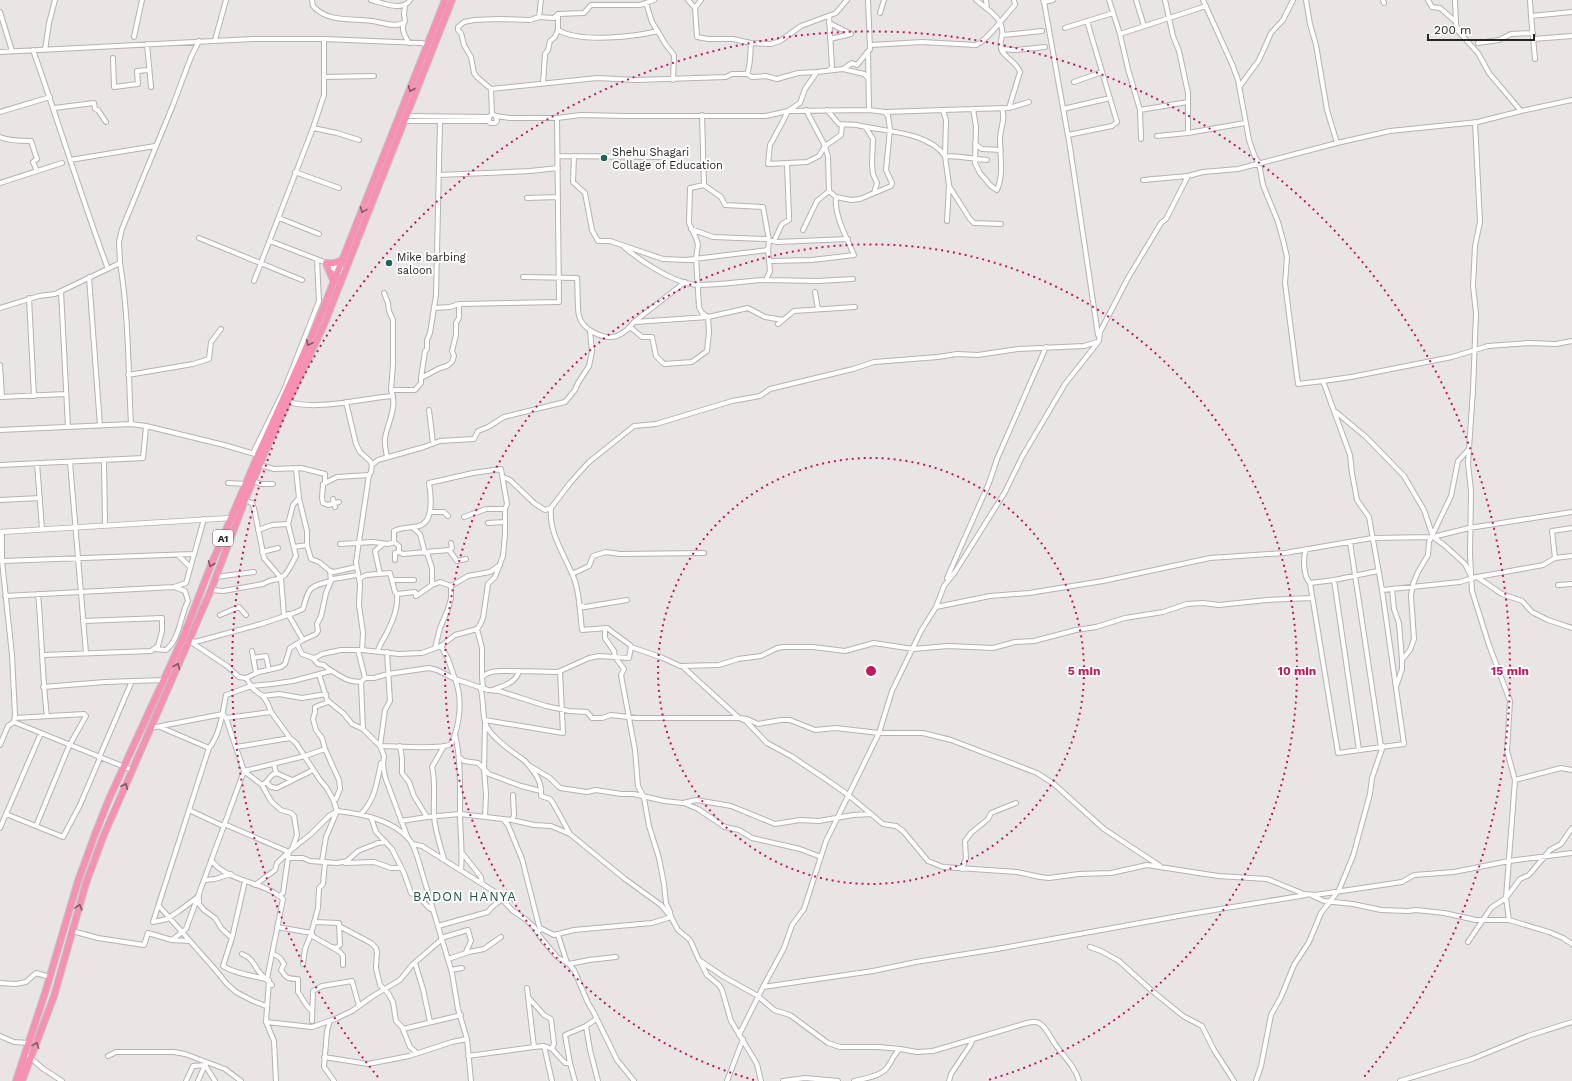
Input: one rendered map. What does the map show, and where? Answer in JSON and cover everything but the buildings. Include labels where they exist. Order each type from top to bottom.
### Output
[{"type":"highway","name":"A1","points":[[17,1080],[24,1054],[50,977],[82,869],[109,799],[182,640],[211,566],[246,484],[255,454],[288,390],[334,282],[342,271],[343,260],[445,0]]},
{"type":"highway","name":"A1","points":[[17,1080],[32,1057],[54,996],[90,871],[117,802],[211,590],[253,481],[323,328],[342,271],[406,119],[452,0]]},
{"type":"highway","points":[[323,263],[334,263],[343,260]]},
{"type":"highway","points":[[323,263],[334,282]]},
{"type":"highway","points":[[45,993],[54,996]]},
{"type":"street","points":[[45,50],[49,23],[55,0]]},
{"type":"street","points":[[134,37],[142,0]]},
{"type":"street","points":[[215,40],[226,0]]},
{"type":"street","points":[[312,0],[313,6],[317,10],[339,19],[370,20],[395,25],[403,24]]},
{"type":"street","points":[[371,0],[400,7],[405,5],[410,0]]},
{"type":"street","points":[[539,17],[542,0]]},
{"type":"street","points":[[654,0],[640,5],[598,2],[592,5],[584,13],[558,14],[554,18],[539,17],[530,20],[498,19],[469,21],[464,22],[458,27],[464,45],[471,57],[476,77],[491,89],[597,78],[672,80],[726,77],[732,74],[747,74],[752,77],[766,76],[777,79],[798,73],[843,69],[864,74],[868,78]]},
{"type":"street","points":[[688,0],[695,8],[697,37],[708,39],[734,39],[751,43],[771,44],[780,41],[801,26],[836,13],[847,0]]},
{"type":"street","points":[[695,8],[701,0]]},
{"type":"street","points":[[868,0],[871,45],[868,53],[869,110]]},
{"type":"street","points":[[880,13],[884,0]]},
{"type":"street","points":[[976,0],[1000,22],[1003,34],[1001,42],[1002,49],[1018,67],[1020,72],[1009,108]]},
{"type":"street","points":[[986,0],[987,9]]},
{"type":"street","points":[[1053,0],[1043,1],[1068,135],[1099,341]]},
{"type":"street","points":[[1109,0],[1120,34],[1128,70],[1140,110],[1141,138]]},
{"type":"street","points":[[1136,0],[1144,26]]},
{"type":"street","points":[[1165,0],[1173,36],[1183,66],[1188,93],[1188,133]]},
{"type":"street","points":[[1203,0],[1232,64],[1240,86],[1245,123],[1252,149],[1259,163],[1263,185],[1278,222],[1287,257],[1286,283],[1298,384],[1351,377],[1452,357],[1488,346],[1529,343],[1556,344],[1572,341]]},
{"type":"street","points":[[1240,86],[1258,60],[1271,33],[1283,20],[1293,0]]},
{"type":"street","points":[[1306,0],[1310,24],[1316,45],[1327,110],[1337,143]]},
{"type":"street","points":[[1428,0],[1432,7],[1440,8],[1456,22]]},
{"type":"street","points":[[1455,0],[1458,31],[1478,53],[1489,73],[1521,111]]},
{"type":"street","points":[[1530,0],[1535,59]]},
{"type":"street","points":[[871,45],[922,42],[976,45],[979,44],[1000,22],[1015,2]]},
{"type":"street","points":[[646,3],[652,22],[674,55],[672,80]]},
{"type":"street","points":[[405,5],[405,21],[402,31],[409,43]]},
{"type":"street","points":[[1120,34],[1170,19],[1206,6]]},
{"type":"street","points":[[0,12],[12,51]]},
{"type":"street","points":[[1531,16],[1572,12]]},
{"type":"street","points":[[1065,28],[1113,13]]},
{"type":"street","points":[[543,84],[545,54],[548,50],[550,41],[555,37],[558,30],[558,14]]},
{"type":"street","points":[[829,16],[832,67],[829,71]]},
{"type":"street","points":[[1068,135],[1112,126],[1117,122],[1087,21]]},
{"type":"street","points":[[829,23],[851,34],[830,39]]},
{"type":"street","points":[[558,30],[578,37],[631,36],[658,31]]},
{"type":"street","points":[[1003,34],[1042,31]]},
{"type":"street","points":[[1478,43],[1499,40],[1511,34],[1533,33]]},
{"type":"street","points":[[1533,39],[1572,36]]},
{"type":"street","points":[[254,281],[313,128],[324,95],[324,39]]},
{"type":"street","points":[[0,52],[215,40],[324,39],[421,43],[428,46]]},
{"type":"street","points":[[131,424],[128,375],[129,341],[124,284],[120,263],[120,235],[191,56],[199,41]]},
{"type":"street","points":[[747,74],[750,66],[749,57],[751,43]]},
{"type":"street","points":[[147,44],[151,86]]},
{"type":"street","points":[[1002,49],[1015,50],[1045,47]]},
{"type":"street","points":[[33,50],[108,269]]},
{"type":"street","points":[[843,69],[852,63],[856,65],[868,53]]},
{"type":"street","points":[[113,58],[114,86],[138,84],[137,71],[149,70]]},
{"type":"street","points":[[817,72],[805,89],[800,103],[788,111],[770,145],[768,164],[807,162],[817,157],[822,153],[825,146],[842,135],[842,125]]},
{"type":"street","points":[[1074,82],[1102,72]]},
{"type":"street","points":[[324,77],[374,76]]},
{"type":"street","points":[[491,89],[493,124],[497,121],[510,118]]},
{"type":"street","points":[[0,112],[50,97]]},
{"type":"street","points":[[1063,109],[1110,98]]},
{"type":"street","points":[[1143,180],[1188,176],[1203,172],[1238,168],[1390,131],[1475,122],[1572,100]]},
{"type":"street","points":[[406,119],[492,117],[557,118],[581,115],[766,116],[788,111],[806,110],[869,110],[884,112],[1009,108],[1029,102]]},
{"type":"street","points":[[1140,110],[1188,102]]},
{"type":"street","points":[[54,108],[94,103],[95,109],[98,110],[106,122]]},
{"type":"street","points":[[973,109],[976,127],[974,160],[978,170],[991,186],[997,190],[1001,174],[1000,135],[1004,120],[1002,108]]},
{"type":"street","points":[[806,110],[825,146],[828,157],[829,190],[836,197],[851,200],[874,194],[892,185],[886,170],[890,132],[889,119],[884,112]]},
{"type":"street","points":[[826,110],[837,122],[842,125],[855,125],[927,140],[938,147],[945,156]]},
{"type":"street","points":[[943,110],[946,120],[945,156],[949,185],[947,220]]},
{"type":"street","points":[[702,115],[704,185]]},
{"type":"street","points":[[406,119],[440,122],[492,117],[497,121]]},
{"type":"street","points":[[434,308],[450,308],[459,304],[559,302],[557,118]]},
{"type":"street","points":[[391,390],[415,390],[421,383],[434,308],[437,277],[440,122]]},
{"type":"street","points":[[1475,122],[1480,222],[1475,246],[1473,286],[1476,313],[1468,463],[1471,491],[1469,528],[1472,590],[1489,645],[1510,701],[1507,751],[1515,780],[1506,898],[1509,920]]},
{"type":"street","points":[[1158,136],[1188,133],[1245,123]]},
{"type":"street","points":[[313,128],[337,133],[359,140]]},
{"type":"street","points":[[866,128],[873,139],[872,164],[873,174],[877,183],[874,194]]},
{"type":"street","points":[[0,137],[20,141],[31,141],[37,159],[33,162],[37,171]]},
{"type":"street","points":[[976,144],[982,149],[1001,150]]},
{"type":"street","points":[[70,160],[156,146]]},
{"type":"street","points":[[558,156],[661,157]]},
{"type":"street","points":[[574,156],[574,182],[586,193],[592,230],[598,241],[610,241],[663,259],[686,260],[768,250]]},
{"type":"street","points":[[945,156],[974,160],[987,160]]},
{"type":"street","points":[[817,157],[828,157]]},
{"type":"street","points":[[0,183],[62,163]]},
{"type":"street","points":[[774,241],[782,224],[787,222],[790,217],[787,164]]},
{"type":"street","points":[[439,175],[530,171],[558,168]]},
{"type":"street","points":[[295,172],[339,188]]},
{"type":"street","points":[[945,584],[955,572],[1005,492],[1022,457],[1065,384],[1099,341],[1100,332],[1128,278],[1161,223],[1166,219],[1188,176]]},
{"type":"street","points":[[630,327],[642,337],[652,337],[656,356],[664,364],[692,362],[707,351],[709,332],[708,318],[700,311],[696,258],[698,245],[689,223],[690,188],[704,185],[721,197],[725,205],[762,207],[768,239],[770,261],[770,271],[766,280]]},
{"type":"street","points":[[949,185],[974,223],[1001,224]]},
{"type":"street","points":[[804,230],[817,201],[829,190]]},
{"type":"street","points":[[527,198],[558,197]]},
{"type":"street","points":[[770,261],[812,260],[854,255],[836,209],[836,197]]},
{"type":"street","points":[[279,218],[319,234]]},
{"type":"street","points":[[691,229],[718,238],[768,239],[785,242],[848,239]]},
{"type":"street","points":[[199,238],[302,280]]},
{"type":"street","points":[[270,241],[342,271]]},
{"type":"street","points":[[623,246],[656,270],[685,282],[698,285],[766,280],[818,281],[853,279]]},
{"type":"street","points":[[0,308],[29,298],[55,294],[120,263]]},
{"type":"street","points":[[0,430],[131,424],[224,445],[255,454],[284,390],[319,301],[323,263]]},
{"type":"street","points":[[89,277],[100,426]]},
{"type":"street","points":[[523,277],[577,278],[579,316],[590,331],[604,336],[617,336],[628,330],[634,322],[685,282]]},
{"type":"street","points":[[61,291],[68,427]]},
{"type":"street","points":[[815,292],[818,309]]},
{"type":"street","points":[[384,293],[393,320],[393,364],[391,390],[394,405],[385,439],[387,457]]},
{"type":"street","points":[[29,298],[34,396]]},
{"type":"street","points":[[421,378],[447,366],[452,362],[454,356],[452,351],[456,335],[456,323],[459,318],[459,304]]},
{"type":"street","points":[[778,324],[794,311],[855,306]]},
{"type":"street","points":[[634,322],[708,318],[748,308],[764,316],[783,320]]},
{"type":"street","points":[[128,375],[193,364],[209,359],[211,342],[221,329]]},
{"type":"street","points":[[372,465],[378,460],[424,447],[433,442],[474,439],[475,434],[478,431],[488,427],[504,417],[565,402],[575,390],[589,366],[592,352],[590,331]]},
{"type":"street","points":[[1099,341],[1084,346],[1046,348],[978,355],[957,354],[874,362],[852,369],[770,389],[760,396],[732,401],[656,424],[634,426],[589,462],[570,483],[551,508],[550,518],[556,537],[578,591],[582,630],[605,628],[619,636],[631,647],[663,658],[677,666],[719,665],[738,658],[761,656],[777,648],[783,647],[845,651],[874,643],[913,649],[948,646],[985,648],[998,647],[1015,642],[1034,641],[1076,630],[1096,627],[1125,618],[1163,612],[1179,606],[1193,604],[1219,605],[1267,600],[1312,598]]},
{"type":"street","points":[[739,1034],[784,948],[792,925],[804,910],[826,841],[847,794],[879,733],[892,691],[921,631],[936,607],[989,483],[997,459],[1046,348]]},
{"type":"street","points":[[0,365],[1,397],[66,394]]},
{"type":"street","points":[[1306,549],[1303,557],[1307,580],[1310,583],[1338,753],[1404,744],[1382,590],[1369,518],[1357,500],[1350,455],[1323,381]]},
{"type":"street","points":[[289,402],[305,405],[393,396]]},
{"type":"street","points":[[346,402],[356,444],[360,452],[370,461],[372,465],[358,543],[356,567],[361,592],[359,605],[363,633],[360,650],[364,678],[361,682],[363,729]]},
{"type":"street","points":[[429,410],[433,442]]},
{"type":"street","points":[[1335,412],[1366,437],[1404,476],[1424,510],[1433,537],[1465,564],[1472,578]]},
{"type":"street","points":[[0,465],[143,458],[146,427]]},
{"type":"street","points":[[1402,660],[1410,650],[1414,639],[1411,596],[1413,586],[1418,572],[1428,555],[1429,542],[1433,537],[1451,496],[1458,461],[1469,449]]},
{"type":"street","points":[[104,460],[105,524]]},
{"type":"street","points":[[70,462],[74,526],[86,653]]},
{"type":"street","points":[[37,463],[42,529]]},
{"type":"street","points":[[260,465],[274,470],[306,468],[325,474],[325,482],[322,487],[323,503],[335,503]]},
{"type":"street","points":[[296,468],[299,498],[307,531],[307,545],[311,559],[319,562],[330,571],[334,572],[356,567]]},
{"type":"street","points":[[313,658],[322,654],[341,650],[414,654],[430,651],[441,646],[456,635],[477,629],[483,618],[488,584],[495,578],[503,556],[505,509],[507,504],[501,469],[429,483],[430,512],[426,522],[421,525],[394,531],[394,542]]},
{"type":"street","points":[[325,482],[337,477],[369,475]]},
{"type":"street","points":[[503,477],[510,480],[534,503],[545,510],[551,508]]},
{"type":"street","points":[[253,481],[261,484],[273,484]]},
{"type":"street","points":[[228,483],[246,484]]},
{"type":"street","points":[[0,500],[40,498]]},
{"type":"street","points":[[211,590],[218,592],[243,588],[263,584],[281,578],[288,570],[296,556],[288,524],[293,505],[299,498]]},
{"type":"street","points":[[245,500],[252,503],[262,552],[266,562],[276,570],[281,578],[286,615],[303,640]]},
{"type":"street","points":[[464,517],[486,509],[505,509]]},
{"type":"street","points":[[430,512],[444,512],[448,516]]},
{"type":"street","points":[[936,607],[990,596],[1029,593],[1103,581],[1156,571],[1210,558],[1285,553],[1372,538],[1433,537],[1469,528],[1572,512]]},
{"type":"street","points":[[14,720],[12,655],[5,596],[1,532],[105,524],[231,518]]},
{"type":"street","points":[[5,596],[173,587],[186,583],[204,519]]},
{"type":"street","points":[[488,523],[505,522]]},
{"type":"street","points":[[258,530],[272,525],[288,524]]},
{"type":"street","points":[[412,527],[420,534],[432,568],[432,585]]},
{"type":"street","points":[[1555,558],[1552,531],[1572,528]]},
{"type":"street","points":[[340,544],[388,544],[394,542]]},
{"type":"street","points":[[394,542],[399,546],[399,552]]},
{"type":"street","points":[[1256,1081],[1261,1066],[1272,1015],[1294,965],[1309,942],[1321,913],[1339,890],[1353,856],[1370,794],[1372,778],[1382,746],[1350,542]]},
{"type":"street","points":[[449,550],[452,548],[451,543]]},
{"type":"street","points":[[380,574],[375,550],[383,544]]},
{"type":"street","points":[[294,547],[307,545]]},
{"type":"street","points":[[262,552],[278,548]]},
{"type":"street","points":[[399,552],[403,554],[449,550]]},
{"type":"street","points":[[449,550],[457,561],[466,559]]},
{"type":"street","points":[[395,560],[395,553],[399,552]]},
{"type":"street","points":[[572,574],[589,566],[593,556],[606,552],[628,554],[704,553]]},
{"type":"street","points":[[2,562],[179,556],[193,554]]},
{"type":"street","points":[[179,556],[190,567]]},
{"type":"street","points":[[1382,590],[1460,582],[1472,578],[1543,566],[1555,558],[1572,556]]},
{"type":"street","points":[[451,586],[468,576],[490,572],[500,565]]},
{"type":"street","points":[[378,651],[380,644],[389,628],[398,600],[389,568]]},
{"type":"street","points":[[188,640],[227,666],[239,677],[246,678],[256,673],[279,668],[285,664],[290,648],[316,634],[318,631],[317,624],[321,616],[326,593],[331,581],[330,571]]},
{"type":"street","points":[[1310,583],[1334,580],[1378,571]]},
{"type":"street","points":[[216,577],[254,572]]},
{"type":"street","points":[[188,640],[194,642],[261,624],[303,609],[309,591],[312,587],[333,579],[390,573]]},
{"type":"street","points":[[1478,577],[1502,594],[1522,601],[1532,612],[1548,620],[1572,628]]},
{"type":"street","points":[[393,580],[414,580]]},
{"type":"street","points":[[1334,580],[1359,750]]},
{"type":"street","points":[[397,594],[415,592],[416,596],[432,585],[440,582],[451,586]]},
{"type":"street","points":[[1558,586],[1572,584]]},
{"type":"street","points":[[435,648],[440,628],[451,598],[451,586]]},
{"type":"street","points":[[43,655],[151,651],[156,649],[166,650],[172,645],[184,608],[188,601],[185,591],[173,587]]},
{"type":"street","points":[[1392,588],[1394,609],[1400,622],[1402,660],[1402,669],[1396,689]]},
{"type":"street","points":[[38,594],[43,655],[43,687],[47,716]]},
{"type":"street","points":[[579,605],[585,607],[627,600]]},
{"type":"street","points":[[220,615],[240,607],[246,615]]},
{"type":"street","points":[[83,621],[162,618],[162,631],[156,649]]},
{"type":"street","points":[[605,628],[605,638],[614,651],[615,657],[624,669],[621,675],[636,750],[638,786],[643,796],[649,826],[659,858],[666,903],[671,917]]},
{"type":"street","points":[[477,629],[482,648],[482,688],[485,722],[485,816]]},
{"type":"street","points":[[298,644],[302,654],[313,658],[318,664],[324,665],[326,670],[336,672],[347,680],[361,682]]},
{"type":"street","points":[[380,746],[444,746],[451,744],[459,718],[460,700],[459,692],[448,659],[441,646]]},
{"type":"street","points":[[482,677],[494,671],[560,672],[589,658],[599,656],[630,658],[631,647]]},
{"type":"street","points":[[252,651],[256,673]]},
{"type":"street","points":[[380,746],[385,710],[390,701],[387,652]]},
{"type":"street","points":[[254,658],[266,656],[269,670]]},
{"type":"street","points":[[682,666],[739,718],[746,721],[766,742],[791,756],[847,794],[883,824],[896,826],[903,831],[928,861],[942,868],[1017,872],[1049,878],[1079,874],[1111,873],[1139,865],[1147,865],[1218,876],[1267,879],[1315,896],[1402,882],[1414,875],[1454,872],[1509,861],[1544,858],[1572,853]]},
{"type":"street","points":[[364,678],[374,678],[388,674],[429,668],[482,688],[562,709],[587,712],[592,718],[602,718],[610,715],[630,718],[739,718],[747,719],[758,724],[790,720],[816,730],[836,728],[879,733],[923,733],[951,740],[1037,773],[1054,784],[1104,829],[1161,867]]},
{"type":"street","points":[[199,896],[179,912],[153,922],[209,748],[215,740],[223,714],[226,695],[251,686],[272,684],[330,671]]},
{"type":"street","points":[[493,690],[512,682],[516,679],[519,671]]},
{"type":"street","points":[[485,722],[563,732],[560,672]]},
{"type":"street","points":[[319,674],[328,702],[344,714],[352,724],[363,729],[380,746],[384,756],[383,765],[385,777],[401,821],[412,844],[451,970],[458,1009],[467,1039],[471,1081]]},
{"type":"street","points":[[246,678],[251,686],[263,696],[271,712],[305,756],[333,799],[337,812],[326,837],[322,884],[319,888],[319,899],[312,933],[305,949],[303,964]]},
{"type":"street","points":[[43,687],[164,680]]},
{"type":"street","points":[[6,814],[62,837],[64,836],[80,805],[132,681]]},
{"type":"street","points":[[263,696],[279,694],[302,698],[326,694]]},
{"type":"street","points":[[328,702],[315,707],[313,719],[316,730],[322,738],[325,749],[339,780],[340,789],[336,799],[333,799]]},
{"type":"street","points":[[226,718],[271,712]]},
{"type":"street","points":[[151,728],[223,714]]},
{"type":"street","points":[[223,714],[226,718],[244,771],[264,784],[277,788],[313,770]]},
{"type":"street","points":[[0,745],[7,729],[14,720],[47,716],[86,715],[86,719],[69,746],[36,826]]},
{"type":"street","points":[[14,720],[69,746],[132,770]]},
{"type":"street","points":[[485,722],[501,744],[525,761],[539,781],[541,786],[541,796],[550,799],[570,834]]},
{"type":"street","points":[[159,727],[209,748]]},
{"type":"street","points":[[0,730],[7,729]]},
{"type":"street","points":[[0,828],[41,733]]},
{"type":"street","points":[[455,734],[459,757],[460,814],[463,854],[461,870]]},
{"type":"street","points":[[236,748],[290,738]]},
{"type":"street","points":[[400,746],[402,773],[409,782],[414,796],[427,817]]},
{"type":"street","points":[[444,746],[432,767],[434,775],[434,817],[444,859]]},
{"type":"street","points":[[244,771],[305,756],[325,749]]},
{"type":"street","points":[[361,814],[368,807],[374,795],[384,756]]},
{"type":"street","points":[[459,757],[464,761],[478,763],[489,774],[521,786],[541,791]]},
{"type":"street","points":[[274,764],[276,773]]},
{"type":"street","points":[[528,765],[550,778],[560,788],[587,792],[596,790],[683,803],[698,809],[725,828],[739,830],[752,838],[800,849],[821,857]]},
{"type":"street","points":[[1515,780],[1561,768],[1572,770]]},
{"type":"street","points":[[172,940],[186,929],[244,771]]},
{"type":"street","points":[[264,784],[272,775],[276,773]]},
{"type":"street","points":[[276,773],[292,780]]},
{"type":"street","points":[[264,784],[271,801],[281,810],[294,816],[297,834],[288,858],[283,893],[279,896]]},
{"type":"street","points":[[512,820],[514,816],[513,795]]},
{"type":"street","points":[[683,803],[696,800],[731,806],[775,824],[800,820],[819,821],[853,815],[871,814]]},
{"type":"street","points":[[962,869],[966,858],[965,841],[988,819],[991,813],[1016,803]]},
{"type":"street","points":[[189,810],[290,850]]},
{"type":"street","points":[[255,885],[275,870],[277,863],[290,850],[311,834],[329,816],[337,812],[361,814],[370,817],[393,827],[409,839]]},
{"type":"street","points":[[401,821],[460,814],[485,816],[534,825],[551,826],[570,834],[625,879],[661,905],[671,917],[678,930],[690,940],[707,975],[719,985],[722,990],[731,1021],[757,1064],[761,1081]]},
{"type":"street","points":[[370,817],[376,832],[386,842],[402,868],[411,893],[421,899],[433,910]]},
{"type":"street","points":[[503,819],[508,825],[522,859],[543,940]]},
{"type":"street","points":[[1468,942],[1491,908],[1506,898],[1520,879],[1529,875],[1550,850],[1561,844],[1572,828]]},
{"type":"street","points":[[342,862],[351,858],[358,850],[380,842],[386,842]]},
{"type":"street","points":[[412,844],[422,846],[495,892],[512,910],[526,919],[534,927],[557,957],[574,970],[587,1002],[617,1060],[634,1081]]},
{"type":"street","points":[[463,854],[481,877],[482,884]]},
{"type":"street","points":[[288,858],[304,858],[310,861],[337,863],[374,862],[391,868],[402,868]]},
{"type":"street","points":[[212,860],[216,866],[245,881],[272,891],[282,899],[268,980],[266,1006],[266,1022],[274,1041],[276,1081]]},
{"type":"street","points":[[205,880],[215,879],[231,874]]},
{"type":"street","points":[[245,881],[232,938],[223,966],[245,975],[251,975],[268,980]]},
{"type":"street","points":[[763,987],[808,979],[873,971],[916,962],[1309,894],[1324,901],[1381,910],[1423,910],[1482,920],[1509,920],[1549,932],[1572,944]]},
{"type":"street","points":[[199,896],[199,904],[204,910],[215,918],[222,929],[232,938]]},
{"type":"street","points":[[438,926],[488,912],[492,906],[501,899]]},
{"type":"street","points":[[158,906],[227,984],[236,992],[266,1006]]},
{"type":"street","points":[[540,928],[554,935],[558,935],[574,930],[652,923],[671,917]]},
{"type":"street","points":[[314,922],[339,923],[339,926],[374,945],[377,952],[376,968],[378,980],[393,1002],[396,1021],[403,1029],[410,1047],[417,1053]]},
{"type":"street","points":[[339,926],[343,964]]},
{"type":"street","points":[[277,927],[312,933],[314,937],[340,952],[343,956]]},
{"type":"street","points":[[266,1022],[312,1027],[352,1011],[400,980],[415,963],[441,939],[468,930],[471,941],[466,953]]},
{"type":"street","points":[[72,931],[98,938],[144,945],[148,933],[172,940],[190,941]]},
{"type":"street","points":[[558,935],[568,964]]},
{"type":"street","points":[[448,959],[484,949],[501,937]]},
{"type":"street","points":[[332,947],[336,948],[340,945]]},
{"type":"street","points":[[1090,947],[1102,951],[1119,961],[1167,1003],[1184,1016],[1202,1026],[1214,1050],[1234,1081]]},
{"type":"street","points":[[242,954],[248,956],[258,970],[272,985]]},
{"type":"street","points":[[272,954],[280,958],[284,964],[281,970],[285,976],[290,979],[298,979],[298,992],[312,1011]]},
{"type":"street","points":[[568,964],[616,957]]},
{"type":"street","points":[[699,960],[724,977],[758,996],[774,1010],[790,1015],[821,1040],[834,1046],[879,1047],[917,1052],[933,1051],[1027,1023],[1035,1022],[1043,1026],[1055,1045],[1065,1055],[1079,1081]]},
{"type":"street","points":[[415,963],[423,989],[430,1022]]},
{"type":"street","points":[[451,970],[462,968]]},
{"type":"street","points":[[0,983],[16,984],[26,982],[36,973],[50,977]]},
{"type":"street","points":[[312,1021],[313,991],[322,986],[352,981],[359,1006]]},
{"type":"street","points":[[527,988],[534,1047]]},
{"type":"street","points":[[528,998],[551,1019],[554,1043],[552,1049]]},
{"type":"street","points":[[403,1029],[461,1015]]},
{"type":"street","points":[[575,1081],[565,1035],[586,1026],[596,1019]]},
{"type":"street","points":[[330,1021],[327,1031],[324,1067],[334,1081]]},
{"type":"street","points":[[1400,1081],[1472,1059],[1528,1036],[1572,1022]]},
{"type":"street","points":[[586,1026],[590,1050],[598,1081]]},
{"type":"street","points":[[0,1036],[14,1042],[28,1043]]},
{"type":"street","points":[[324,1057],[368,1064],[417,1053],[467,1039]]},
{"type":"street","points":[[727,1081],[743,1039]]},
{"type":"street","points":[[949,1081],[951,1074],[971,1044],[972,1040]]},
{"type":"street","points":[[544,1046],[552,1081]]},
{"type":"street","points":[[468,1056],[544,1046],[552,1049],[565,1063],[570,1063]]},
{"type":"street","points":[[854,1081],[871,1077],[885,1070],[894,1054],[900,1049]]},
{"type":"street","points":[[108,1056],[116,1052],[174,1052],[185,1054],[206,1064],[225,1069],[241,1081]]},
{"type":"street","points":[[24,1054],[32,1057],[42,1068],[62,1081]]},
{"type":"street","points":[[186,1081],[193,1066],[206,1064]]},
{"type":"street","points":[[198,1081],[206,1064]]},
{"type":"street","points":[[206,1064],[216,1081]]},
{"type":"street","points":[[783,1081],[805,1078],[838,1081]]},
{"type":"place","name":"Shehu Shagari Collage of Education","points":[[604,158]]},
{"type":"place","name":"Mike barbing saloon","points":[[389,263]]},
{"type":"district","name":"BADON HANYA","points":[[465,896]]}]
